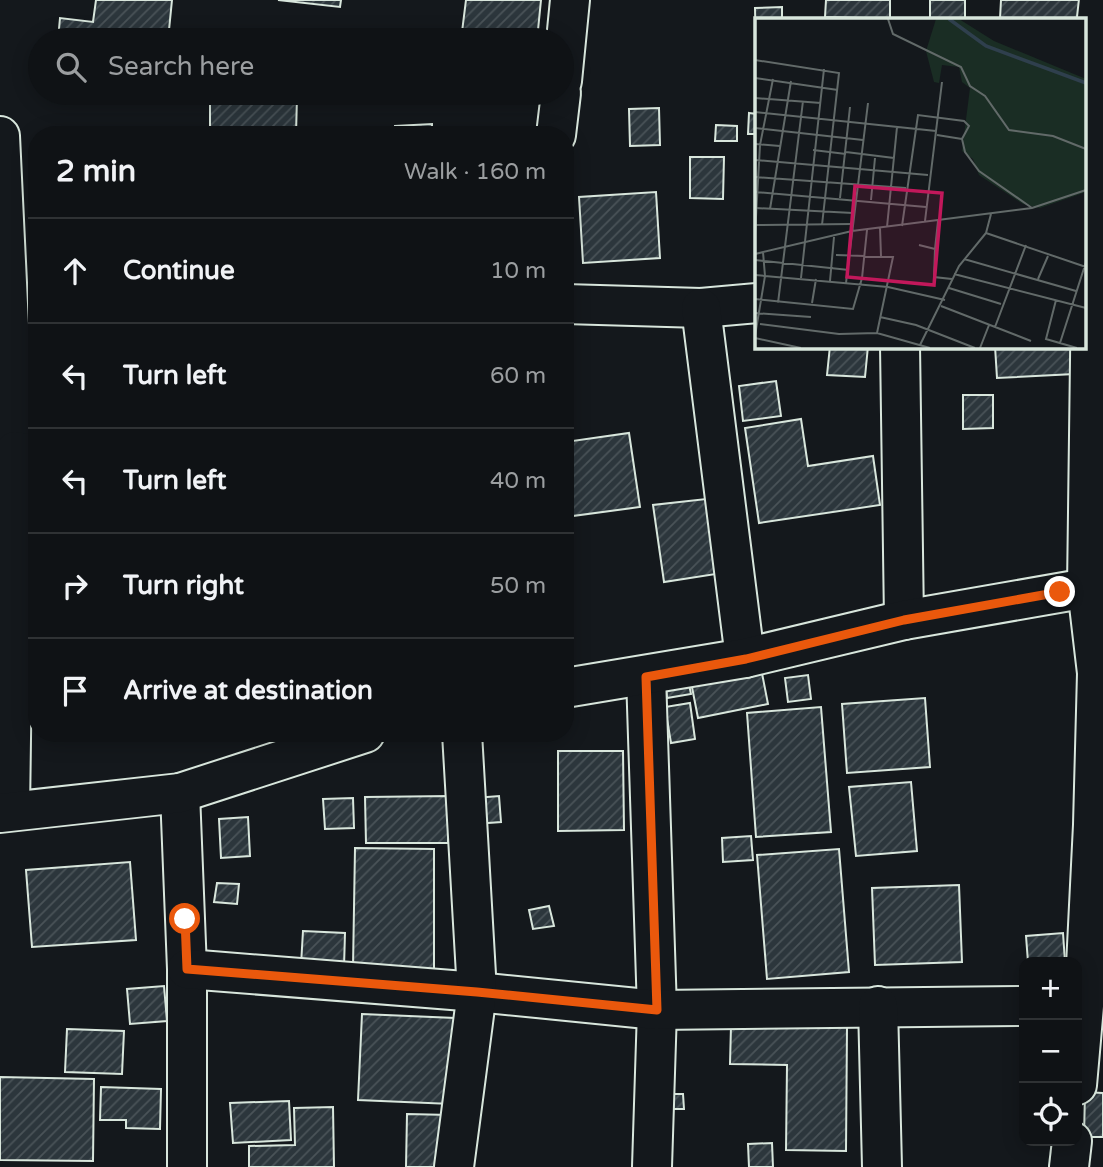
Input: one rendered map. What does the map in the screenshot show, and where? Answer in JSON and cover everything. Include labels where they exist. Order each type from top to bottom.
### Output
[{"type":"street","points":[[567,28],[570,0]]},
{"type":"street","points":[[910,0],[910,18]]},
{"type":"street","points":[[1077,1083],[1088,1006],[1098,825],[1100,673],[1095,584],[1093,284],[1099,0]]},
{"type":"street","points":[[557,126],[560,105]]},
{"type":"street","points":[[0,136],[26,453],[5,812],[180,793],[337,742]]},
{"type":"street","points":[[574,304],[701,308],[755,303]]},
{"type":"street","points":[[701,308],[746,659]]},
{"type":"street","points":[[900,348],[904,620]]},
{"type":"street","points":[[574,687],[746,659],[904,620],[1095,584]]},
{"type":"street","points":[[646,677],[657,1010],[652,1167]]},
{"type":"street","points":[[454,1167],[477,992],[463,742]]},
{"type":"street","points":[[180,793],[187,969],[187,1167]]},
{"type":"street","points":[[187,969],[477,992],[657,1010],[1019,1006]]},
{"type":"street","points":[[878,1006],[882,1167]]},
{"type":"street","points":[[1069,1167],[1071,1146]]},
{"type":"building","points":[[96,0],[172,0],[169,28],[59,28],[60,18],[93,22]]},
{"type":"building","points":[[278,0],[341,0],[340,7]]},
{"type":"building","points":[[466,0],[541,0],[538,28],[462,28]]},
{"type":"building","points":[[826,0],[903,0],[903,18],[825,17]]},
{"type":"building","points":[[919,0],[965,0],[965,18],[919,18]]},
{"type":"building","points":[[1001,0],[1082,0],[1080,18],[1000,18]]},
{"type":"building","points":[[782,7],[782,18],[755,18],[755,8]]},
{"type":"building","points":[[210,105],[297,105],[296,126],[210,126]]},
{"type":"building","points":[[659,108],[660,145],[630,146],[629,109]]},
{"type":"building","points":[[749,113],[755,114],[755,134],[748,134]]},
{"type":"building","points":[[432,124],[432,126],[395,126]]},
{"type":"building","points":[[716,125],[737,126],[737,141],[715,141]]},
{"type":"building","points":[[690,157],[724,157],[723,199],[690,198]]},
{"type":"building","points":[[656,192],[660,258],[583,263],[579,197]]},
{"type":"building","points":[[830,348],[868,348],[865,377],[827,375]]},
{"type":"building","points":[[995,348],[1073,348],[1074,374],[997,378]]},
{"type":"building","points":[[776,381],[781,416],[743,421],[739,386]]},
{"type":"building","points":[[963,395],[993,395],[993,428],[963,429]]},
{"type":"building","points":[[801,419],[808,466],[873,456],[880,505],[759,523],[745,428]]},
{"type":"building","points":[[629,433],[640,507],[574,516],[574,441]]},
{"type":"building","points":[[706,499],[716,574],[664,582],[653,505]]},
{"type":"building","points":[[761,668],[768,704],[698,718],[691,682]]},
{"type":"building","points":[[687,675],[691,694],[667,698],[665,679]]},
{"type":"building","points":[[808,675],[811,699],[788,702],[785,678]]},
{"type":"building","points":[[925,698],[930,767],[847,773],[842,704]]},
{"type":"building","points":[[690,703],[695,739],[671,743],[665,707]]},
{"type":"building","points":[[821,707],[831,832],[756,837],[747,713]]},
{"type":"building","points":[[558,751],[623,751],[624,830],[558,831]]},
{"type":"building","points":[[911,782],[917,851],[856,856],[849,787]]},
{"type":"building","points":[[449,796],[448,843],[366,843],[365,797]]},
{"type":"building","points":[[499,796],[501,822],[475,824],[475,798]]},
{"type":"building","points":[[353,798],[354,828],[325,829],[323,799]]},
{"type":"building","points":[[248,817],[250,856],[221,858],[219,819]]},
{"type":"building","points":[[751,836],[753,860],[723,862],[722,838]]},
{"type":"building","points":[[355,848],[434,849],[434,969],[353,968]]},
{"type":"building","points":[[839,849],[849,972],[767,979],[757,855]]},
{"type":"building","points":[[130,862],[136,940],[32,947],[26,870]]},
{"type":"building","points":[[217,883],[239,884],[237,904],[214,902]]},
{"type":"building","points":[[959,885],[962,962],[875,965],[872,888]]},
{"type":"building","points":[[549,906],[554,926],[533,929],[529,910]]},
{"type":"building","points":[[303,931],[345,933],[344,967],[301,965]]},
{"type":"building","points":[[1063,933],[1065,957],[1028,957],[1026,936]]},
{"type":"building","points":[[164,986],[167,1021],[130,1024],[127,989]]},
{"type":"building","points":[[362,1014],[455,1018],[451,1104],[358,1100]]},
{"type":"building","points":[[731,1026],[847,1027],[846,1151],[786,1150],[787,1065],[730,1064]]},
{"type":"building","points":[[67,1029],[124,1031],[122,1074],[65,1072]]},
{"type":"building","points":[[0,1077],[94,1079],[93,1161],[0,1160]]},
{"type":"building","points":[[101,1087],[161,1089],[160,1129],[126,1128],[126,1120],[100,1120]]},
{"type":"building","points":[[1085,1092],[1103,1093],[1103,1137],[1084,1137]]},
{"type":"building","points":[[667,1094],[683,1094],[684,1109],[667,1109]]},
{"type":"building","points":[[289,1101],[291,1140],[233,1143],[230,1103]]},
{"type":"building","points":[[333,1107],[334,1167],[249,1167],[249,1146],[295,1145],[294,1108]]},
{"type":"building","points":[[407,1114],[450,1115],[449,1167],[406,1167]]},
{"type":"building","points":[[772,1143],[773,1167],[749,1167],[748,1144]]},
{"type":"route","points":[[185,919],[187,969],[477,992],[657,1010],[646,677],[746,659],[904,620],[1060,592]]}]
